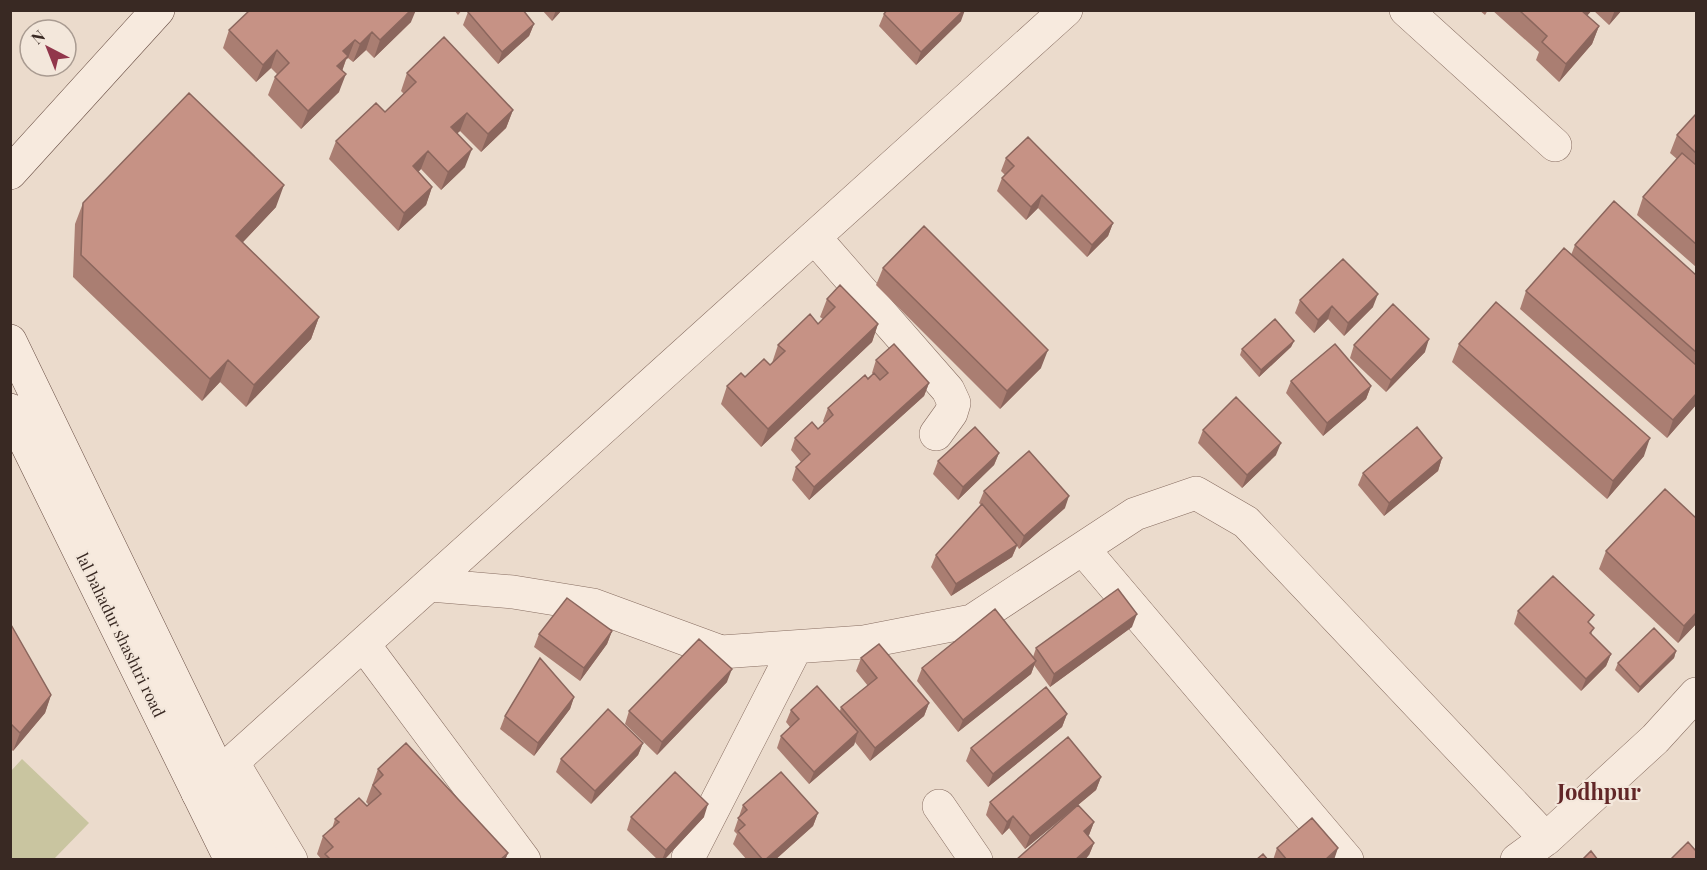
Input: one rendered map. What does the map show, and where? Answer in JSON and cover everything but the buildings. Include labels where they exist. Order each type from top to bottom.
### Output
[{"type":"street","points":[[10,172],[158,10]]},
{"type":"street","points":[[217,777],[1066,10]]},
{"type":"street","points":[[1406,10],[1555,145]]},
{"type":"street","points":[[815,238],[948,390],[954,403],[951,413],[936,434]]},
{"type":"street","points":[[10,341],[217,777],[264,860]]},
{"type":"street","name":"lal bahadur shashtri road","points":[[10,410],[217,777],[231,860]]},
{"type":"street","points":[[430,585],[513,592],[593,605],[721,652],[864,642],[972,621],[1135,514],[1196,493],[1246,522],[1546,839]]},
{"type":"street","points":[[1083,549],[1347,860]]},
{"type":"street","points":[[364,645],[524,860]]},
{"type":"street","points":[[689,860],[796,647]]},
{"type":"street","points":[[1517,860],[1546,839],[1655,739],[1696,694]]},
{"type":"street","points":[[217,777],[291,860]]},
{"type":"street","points":[[939,807],[976,860]]},
{"type":"shaded area","points":[[22,759],[89,823],[54,859],[11,859],[11,771]]},
{"type":"district","name":"Jodhpur","points":[[1599,792]]}]
